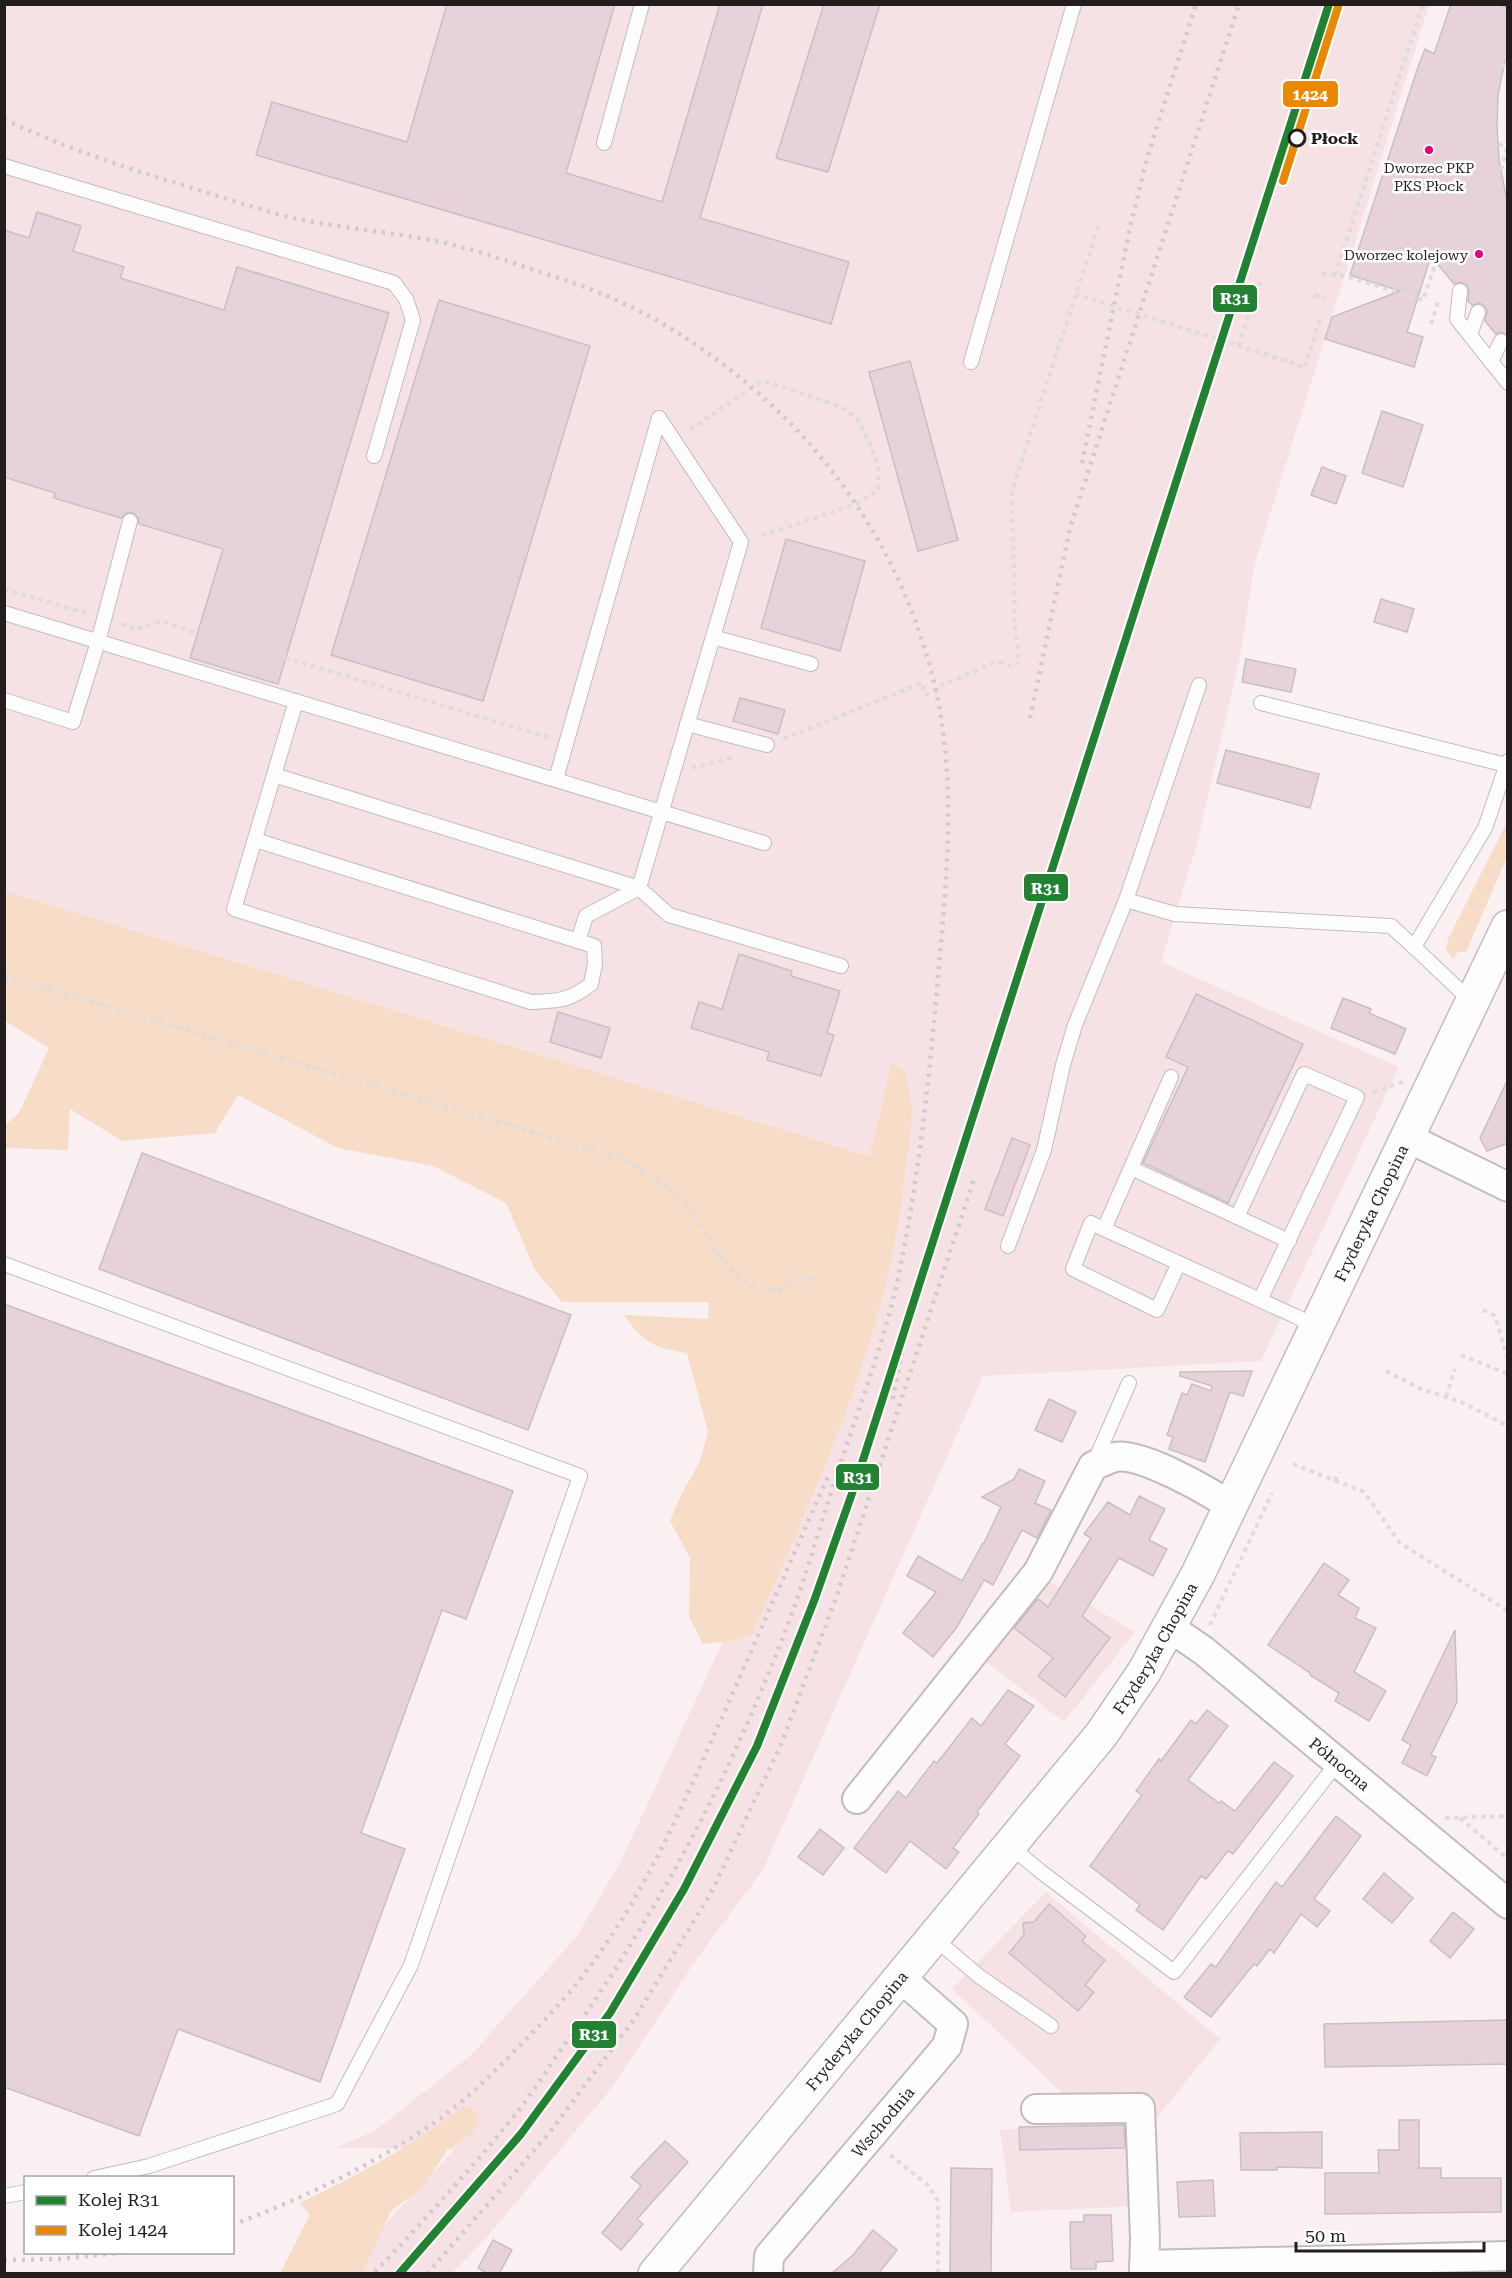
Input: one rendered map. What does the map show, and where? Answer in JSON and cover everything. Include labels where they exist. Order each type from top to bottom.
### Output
[{"type":"street","name":"Fryderyka Chopina","points":[[655,2274],[1011,1846],[1101,1735],[1144,1672],[1198,1574],[1318,1328],[1508,927]]},
{"type":"street","points":[[1408,1138],[1508,1187]]},
{"type":"street","points":[[857,1798],[1038,1572],[1093,1466],[1116,1457],[1140,1459],[1214,1495],[1231,1506]]},
{"type":"street","name":"Północna","points":[[1169,1627],[1204,1651],[1508,1904]]},
{"type":"street","name":"Wschodnia","points":[[768,2274],[769,2256],[947,2046],[953,2024],[901,1978]]},
{"type":"street","points":[[1036,2109],[1140,2108],[1144,2269],[1508,2256]]},
{"type":"lane","points":[[604,143],[642,4]]},
{"type":"lane","points":[[972,362],[1074,4]]},
{"type":"lane","points":[[4,166],[394,283],[406,299],[413,320],[374,456]]},
{"type":"lane","points":[[1460,291],[1456,319],[1508,383]]},
{"type":"lane","points":[[1470,335],[1478,312]]},
{"type":"lane","points":[[1491,362],[1501,341]]},
{"type":"lane","points":[[556,779],[658,418],[741,542],[639,888],[586,916],[578,941]]},
{"type":"lane","points":[[4,700],[73,722],[98,642],[130,521]]},
{"type":"lane","points":[[4,613],[764,843]]},
{"type":"lane","points":[[713,637],[812,664]]},
{"type":"lane","points":[[1008,1246],[1044,1150],[1063,1065],[1075,1025],[1126,900],[1198,685]]},
{"type":"lane","points":[[255,840],[594,946],[596,964],[591,984],[575,996],[552,1001],[531,1002],[234,909],[296,701]]},
{"type":"lane","points":[[1261,703],[1507,763],[1485,828],[1414,947]]},
{"type":"lane","points":[[687,724],[767,745]]},
{"type":"lane","points":[[274,775],[639,888],[669,915],[842,966]]},
{"type":"lane","points":[[1126,900],[1175,914],[1390,926],[1472,1002]]},
{"type":"lane","points":[[1237,1217],[1304,1074],[1357,1097],[1260,1300]]},
{"type":"lane","points":[[1104,1229],[1172,1077]]},
{"type":"lane","points":[[1131,1168],[1289,1240]]},
{"type":"lane","points":[[1179,1263],[1157,1310],[1073,1269],[1091,1223],[1179,1263],[1260,1300],[1318,1328]]},
{"type":"lane","points":[[4,1264],[580,1476],[411,1965],[337,2104],[149,2166],[103,2176]]},
{"type":"lane","points":[[1093,1466],[1129,1383]]},
{"type":"lane","points":[[1011,1846],[1040,1871],[1174,1972],[1338,1762]]},
{"type":"lane","points":[[934,1938],[980,1977],[1052,2026]]},
{"type":"lane","points":[[4,2196],[24,2192]]},
{"type":"path","points":[[1335,275],[1423,4]]},
{"type":"path","points":[[1502,68],[1508,49]]},
{"type":"path","points":[[1317,133],[1346,145]]},
{"type":"path","points":[[1498,145],[1508,144],[1501,170]]},
{"type":"path","points":[[672,774],[744,754],[922,683],[926,695],[936,691],[942,685],[994,663],[1001,662],[1011,667],[1019,662],[1015,628],[1012,490],[1098,227]]},
{"type":"path","points":[[1322,274],[1345,276],[1423,300],[1436,262]]},
{"type":"path","points":[[1238,346],[1260,282]]},
{"type":"path","points":[[1075,294],[1305,367],[1320,320]]},
{"type":"path","points":[[1315,295],[1326,299]]},
{"type":"path","points":[[674,441],[752,387],[765,381],[841,407],[858,419],[879,471],[878,490],[857,504],[741,542]]},
{"type":"path","points":[[285,658],[566,742]]},
{"type":"path","points":[[4,976],[624,1159],[684,1201],[722,1260],[741,1281],[770,1291],[783,1290],[792,1279],[821,1279]]},
{"type":"path","points":[[1357,1097],[1409,1080]]},
{"type":"path","points":[[1483,1310],[1495,1316],[1508,1360]]},
{"type":"path","points":[[1461,1354],[1508,1374]]},
{"type":"path","points":[[1446,1397],[1455,1369]]},
{"type":"path","points":[[1386,1371],[1421,1389],[1461,1402],[1508,1426]]},
{"type":"path","points":[[1293,1464],[1364,1492],[1400,1543],[1508,1611]]},
{"type":"path","points":[[1335,1481],[1339,1472]]},
{"type":"path","points":[[1460,1818],[1508,1859]]},
{"type":"path","points":[[868,2138],[928,2184],[938,2200],[938,2274]]},
{"type":"shaded area","points":[[4,5],[1429,5],[1255,563],[1240,657],[1197,844],[1161,962],[1399,1067],[1261,1361],[983,1376],[763,1870],[696,1960],[611,2089],[487,2237],[452,2273],[339,2273],[455,2149],[336,2148],[376,2130],[472,2054],[577,1936],[621,1861],[813,1447],[871,1156],[5,891]]},
{"type":"shaded area","points":[[1507,822],[1507,857],[1466,952],[1458,952],[1453,959],[1446,949],[1448,939]]},
{"type":"shaded area","points":[[5,891],[870,1156],[892,1062],[905,1072],[912,1111],[911,1131],[895,1239],[882,1298],[846,1412],[753,1633],[733,1641],[703,1644],[689,1617],[690,1558],[670,1521],[700,1461],[708,1432],[687,1353],[665,1349],[650,1343],[624,1315],[708,1319],[709,1302],[562,1302],[535,1270],[506,1203],[433,1166],[338,1148],[238,1095],[215,1133],[122,1141],[70,1109],[68,1150],[5,1148],[5,1125],[19,1113],[49,1048],[5,1021]]},
{"type":"shaded area","points":[[1049,1581],[1135,1632],[1064,1722],[985,1661]]},
{"type":"shaded area","points":[[1046,1892],[1220,2039],[1156,2119],[1159,2205],[1011,2212],[1000,2130],[1094,2123],[952,1989]]},
{"type":"shaded area","points":[[463,2106],[473,2109],[480,2118],[473,2133],[447,2150],[423,2187],[391,2211],[364,2270],[360,2274],[280,2273],[310,2215],[300,2203],[384,2159],[425,2134]]},
{"type":"building","points":[[447,4],[615,4],[566,173],[662,202],[720,4],[763,4],[700,218],[849,262],[831,324],[256,155],[272,102],[407,142]]},
{"type":"building","points":[[824,4],[880,4],[828,172],[776,158]]},
{"type":"building","points":[[1451,4],[1497,4],[1508,8],[1508,45],[1498,95],[1497,126],[1499,160],[1508,206],[1508,335],[1501,332],[1496,334],[1485,321],[1487,311],[1485,307],[1480,303],[1472,305],[1468,301],[1469,291],[1466,284],[1460,282],[1454,284],[1431,256],[1407,332],[1423,337],[1414,367],[1325,339],[1332,317],[1400,291],[1350,275],[1418,67],[1425,49],[1434,54]]},
{"type":"building","points":[[37,212],[81,226],[73,251],[124,267],[120,278],[224,310],[237,267],[389,313],[278,684],[190,658],[223,549],[139,524],[138,518],[133,513],[127,513],[121,518],[54,498],[55,493],[4,477],[4,230],[29,238]]},
{"type":"building","points":[[439,300],[590,346],[483,701],[331,655]]},
{"type":"building","points":[[910,361],[958,540],[918,551],[869,372]]},
{"type":"building","points":[[1382,411],[1423,425],[1403,487],[1362,473]]},
{"type":"building","points":[[1322,467],[1346,476],[1336,504],[1311,495]]},
{"type":"building","points":[[786,539],[865,561],[840,651],[761,628]]},
{"type":"building","points":[[1381,599],[1414,609],[1407,632],[1374,622]]},
{"type":"building","points":[[1246,659],[1296,669],[1291,692],[1242,682]]},
{"type":"building","points":[[740,698],[785,710],[778,734],[733,721]]},
{"type":"building","points":[[1226,750],[1319,774],[1310,808],[1217,783]]},
{"type":"building","points":[[739,954],[792,971],[791,976],[840,991],[827,1033],[834,1035],[821,1076],[767,1060],[769,1052],[691,1028],[699,1002],[722,1009]]},
{"type":"building","points":[[1196,994],[1303,1044],[1228,1203],[1143,1163],[1188,1067],[1166,1057]]},
{"type":"building","points":[[1343,998],[1371,1009],[1369,1013],[1406,1029],[1395,1054],[1331,1028]]},
{"type":"building","points":[[558,1012],[610,1028],[601,1058],[550,1042]]},
{"type":"building","points":[[1508,1079],[1508,1143],[1487,1151],[1480,1138]]},
{"type":"building","points":[[1012,1138],[1030,1145],[1003,1216],[985,1209]]},
{"type":"building","points":[[142,1153],[571,1315],[528,1430],[99,1269]]},
{"type":"building","points":[[4,1304],[513,1491],[466,1619],[442,1610],[361,1833],[405,1849],[320,2082],[178,2029],[139,2136],[4,2087]]},
{"type":"building","points":[[1252,1371],[1243,1396],[1230,1392],[1205,1462],[1169,1449],[1173,1437],[1167,1435],[1182,1393],[1187,1395],[1192,1384],[1211,1391],[1212,1386],[1180,1376],[1180,1372]]},
{"type":"building","points":[[1049,1399],[1076,1412],[1062,1442],[1035,1430]]},
{"type":"building","points":[[1019,1469],[1045,1481],[1035,1503],[1051,1510],[1037,1538],[1022,1530],[993,1585],[984,1580],[957,1627],[933,1657],[903,1633],[936,1592],[907,1576],[918,1556],[962,1581],[1001,1507],[982,1497],[1014,1479]]},
{"type":"building","points":[[1139,1496],[1165,1509],[1149,1540],[1167,1549],[1153,1576],[1119,1558],[1082,1616],[1110,1638],[1065,1697],[1038,1676],[1053,1658],[1014,1628],[1038,1599],[1048,1607],[1091,1538],[1084,1534],[1108,1502],[1130,1515]]},
{"type":"building","points":[[1324,1563],[1349,1580],[1338,1595],[1359,1608],[1355,1618],[1376,1628],[1354,1672],[1386,1691],[1369,1721],[1335,1701],[1339,1693],[1268,1645]]},
{"type":"building","points":[[1455,1630],[1457,1702],[1431,1755],[1436,1757],[1427,1776],[1402,1763],[1411,1745],[1402,1740]]},
{"type":"building","points":[[1008,1690],[1034,1706],[1005,1744],[1020,1756],[953,1848],[959,1852],[946,1869],[910,1841],[886,1873],[854,1848],[898,1791],[906,1798],[934,1761],[937,1763],[972,1718],[981,1726]]},
{"type":"building","points":[[1207,1710],[1228,1726],[1188,1780],[1219,1803],[1221,1801],[1235,1811],[1274,1762],[1293,1776],[1233,1854],[1228,1851],[1206,1879],[1201,1876],[1163,1930],[1136,1910],[1140,1905],[1090,1866],[1142,1795],[1136,1791],[1159,1759],[1161,1761],[1191,1720],[1196,1724]]},
{"type":"building","points":[[1336,1816],[1361,1836],[1314,1899],[1330,1911],[1317,1927],[1301,1914],[1274,1953],[1270,1949],[1257,1966],[1254,1964],[1211,2017],[1184,1997],[1211,1964],[1216,1967],[1276,1882],[1282,1887]]},
{"type":"building","points":[[820,1829],[844,1848],[823,1875],[798,1857]]},
{"type":"building","points":[[1384,1873],[1413,1898],[1392,1923],[1363,1899]]},
{"type":"building","points":[[1049,1904],[1086,1936],[1082,1941],[1105,1960],[1085,1985],[1094,1992],[1078,2011],[1009,1953],[1024,1935],[1023,1923],[1034,1922]]},
{"type":"building","points":[[1453,1912],[1474,1929],[1450,1958],[1430,1941]]},
{"type":"building","points":[[1508,2020],[1508,2064],[1325,2067],[1324,2024]]},
{"type":"building","points":[[1399,2120],[1419,2120],[1419,2168],[1441,2168],[1441,2178],[1501,2178],[1501,2212],[1325,2214],[1325,2173],[1379,2173],[1378,2150],[1399,2150]]},
{"type":"building","points":[[1124,2125],[1125,2148],[1020,2150],[1019,2127]]},
{"type":"building","points":[[1322,2132],[1322,2168],[1277,2167],[1277,2170],[1241,2170],[1240,2133]]},
{"type":"building","points":[[665,2141],[688,2162],[637,2219],[643,2224],[621,2250],[602,2233],[641,2186],[631,2177]]},
{"type":"building","points":[[951,2168],[992,2169],[991,2274],[950,2274]]},
{"type":"building","points":[[1213,2180],[1215,2216],[1179,2217],[1177,2182]]},
{"type":"building","points":[[1084,2215],[1111,2215],[1113,2261],[1096,2262],[1096,2269],[1071,2269],[1070,2222],[1084,2222]]},
{"type":"building","points":[[873,2230],[897,2250],[878,2274],[831,2274],[853,2255]]},
{"type":"building","points":[[493,2240],[512,2250],[499,2274],[488,2274],[478,2268]]},
{"type":"railway","points":[[1082,463],[1130,227],[1148,155],[1196,4]]},
{"type":"railway","points":[[1030,718],[1070,528],[1239,4]]},
{"type":"railway","points":[[4,119],[98,158],[268,212],[436,241],[498,258],[606,296],[634,308],[686,338],[735,373],[784,417],[815,450],[868,523],[909,604],[924,647],[942,725],[948,794],[945,897],[928,1085],[912,1204],[897,1283],[884,1332],[791,1616],[766,1680],[724,1775],[693,1837],[621,1961],[518,2111],[448,2194],[373,2274]]},
{"type":"railway","points":[[427,2274],[550,2132],[635,2018],[712,1891],[782,1742],[835,1601],[974,1179]]},
{"type":"railway","points":[[893,1399],[909,1317]]},
{"type":"railway","points":[[234,2224],[338,2179],[389,2151],[438,2120],[502,2064],[546,2019],[594,1961],[637,1895],[668,1836],[830,1472]]},
{"type":"railway","points":[[4,2260],[61,2259],[107,2254]]},
{"type":"rail line","name":"R31","points":[[399,2274],[521,2134],[610,2013],[684,1889],[757,1746],[814,1601],[855,1485],[1329,4]]},
{"type":"rail line","name":"1424","points":[[1283,181],[1338,7]]},
{"type":"place","name":"Płock","points":[[1297,138]]},
{"type":"place","name":"Dworzec PKP PKS Płock","points":[[1429,150]]},
{"type":"place","name":"Dworzec kolejowy","points":[[1479,254]]}]
